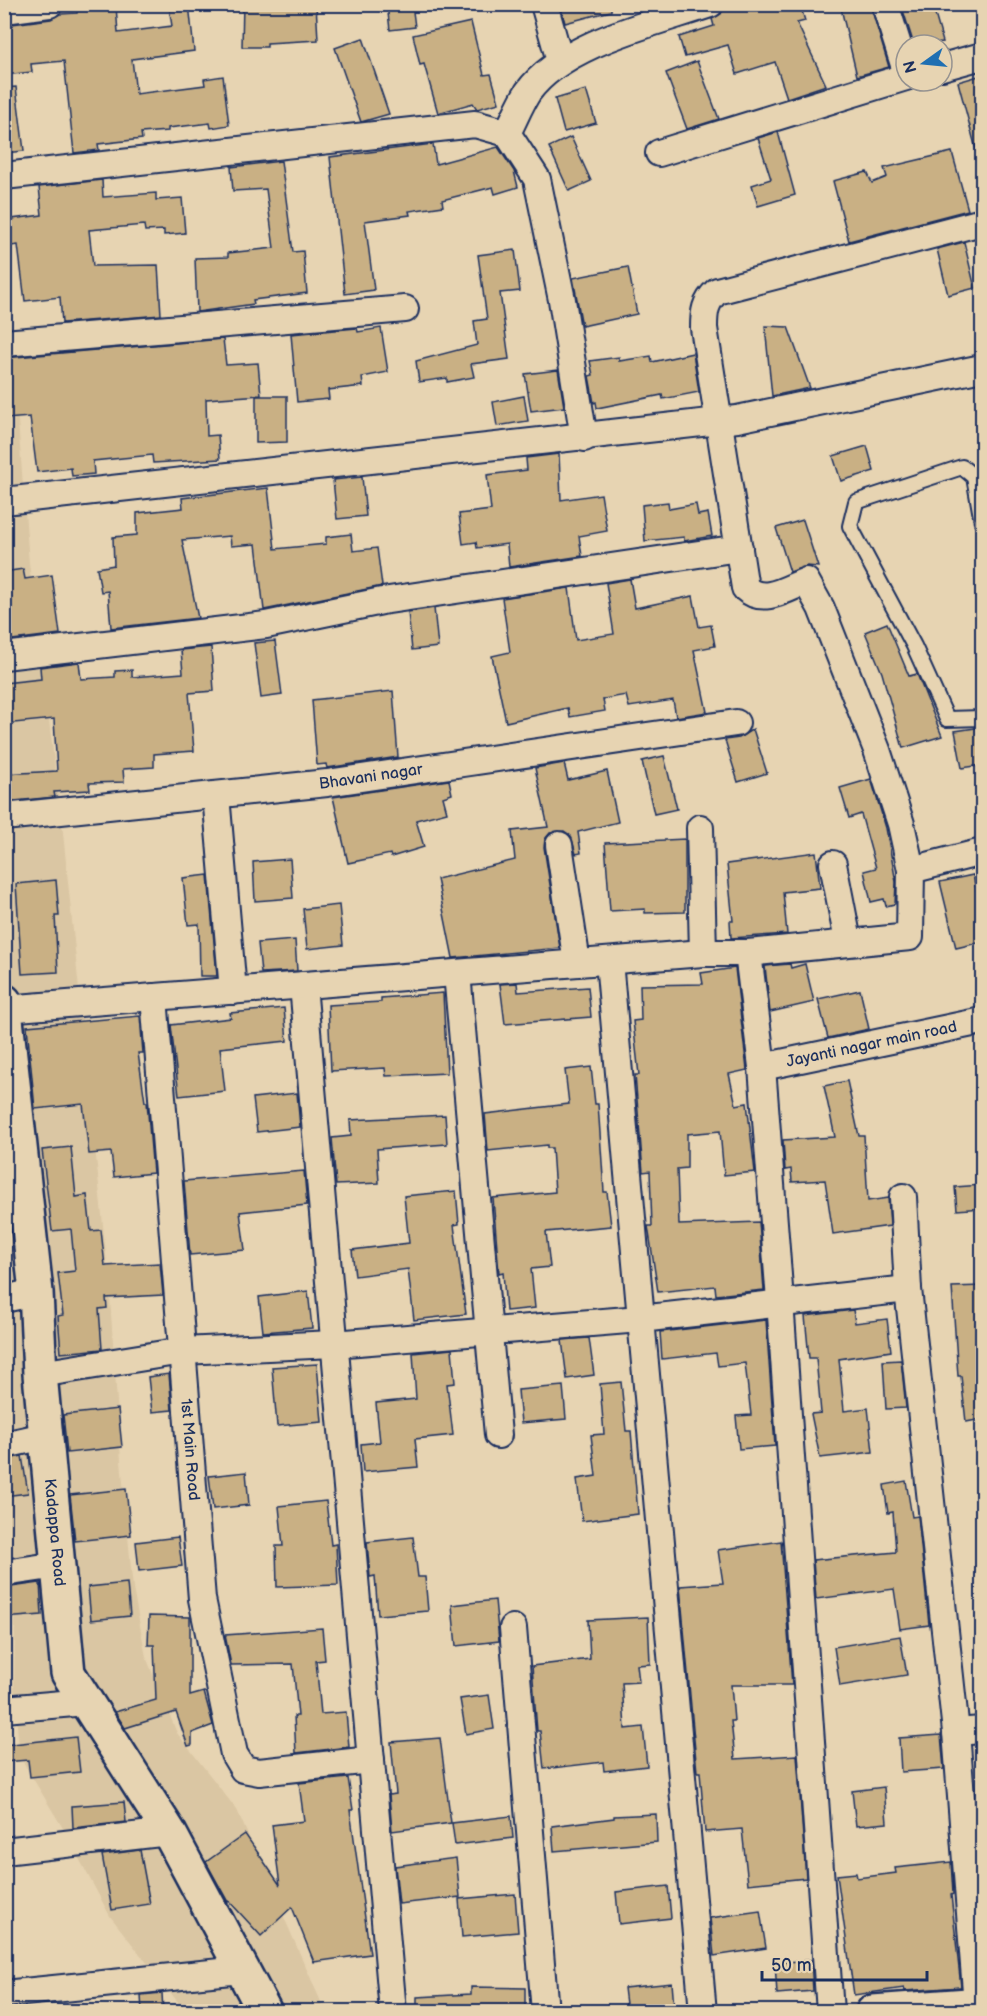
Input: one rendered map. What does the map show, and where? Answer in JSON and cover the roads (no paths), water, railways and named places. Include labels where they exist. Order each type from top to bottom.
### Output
[{"type":"main road","name":"Kadappa Road","points":[[4,1001],[11,1123],[36,1292],[45,1436],[68,1673],[169,1832],[265,2012]]},
{"type":"main road","points":[[873,2012],[980,2004]]},
{"type":"street","points":[[4,10],[49,4]]},
{"type":"street","points":[[544,4],[560,61]]},
{"type":"street","points":[[507,133],[529,91],[560,61],[585,48],[710,4]]},
{"type":"street","points":[[885,4],[894,33]]},
{"type":"street","points":[[954,64],[982,56]]},
{"type":"street","points":[[659,153],[894,81]]},
{"type":"street","points":[[4,176],[476,124],[507,133],[537,179],[561,300],[584,438]]},
{"type":"street","points":[[5,1009],[703,953],[748,953],[848,941],[910,937],[911,870],[901,824],[877,750],[821,608],[806,581],[768,597],[750,592],[743,580],[704,328],[704,311],[708,299],[717,291],[982,222]]},
{"type":"street","points":[[4,343],[405,309]]},
{"type":"street","points":[[4,501],[720,421],[982,368]]},
{"type":"street","points":[[4,656],[266,626],[382,601],[739,548]]},
{"type":"street","name":"Bhavani nagar","points":[[4,817],[327,783],[736,723]]},
{"type":"street","points":[[216,795],[233,991]]},
{"type":"street","points":[[700,828],[703,953]]},
{"type":"street","points":[[559,844],[576,963]]},
{"type":"street","points":[[911,870],[982,852]]},
{"type":"street","points":[[833,864],[848,941]]},
{"type":"street","points":[[748,953],[762,1067],[830,2012]]},
{"type":"street","points":[[609,961],[703,2012]]},
{"type":"street","points":[[457,973],[498,1435]]},
{"type":"street","points":[[303,985],[393,2012]]},
{"type":"street","name":"1st Main Road","points":[[154,997],[202,1599],[234,1754],[243,1769],[259,1772],[371,1760]]},
{"type":"street","name":"Jayanti nagar main road","points":[[762,1067],[982,1021]]},
{"type":"street","points":[[903,1197],[908,1288],[975,1901],[980,2004]]},
{"type":"street","points":[[40,1374],[182,1351],[334,1344],[640,1319],[908,1288]]},
{"type":"street","points":[[4,1299],[36,1292]]},
{"type":"street","points":[[4,1445],[45,1436]]},
{"type":"street","points":[[4,1573],[58,1565]]},
{"type":"street","points":[[513,1628],[545,2012]]},
{"type":"street","points":[[4,1709],[86,1702]]},
{"type":"street","points":[[956,1732],[982,1730]]},
{"type":"street","points":[[4,1851],[169,1832]]},
{"type":"street","points":[[4,1994],[40,2001],[241,1970]]},
{"type":"lane","points":[[982,522],[974,477],[962,467],[856,502],[850,526],[914,646],[946,719],[982,718]]}]
